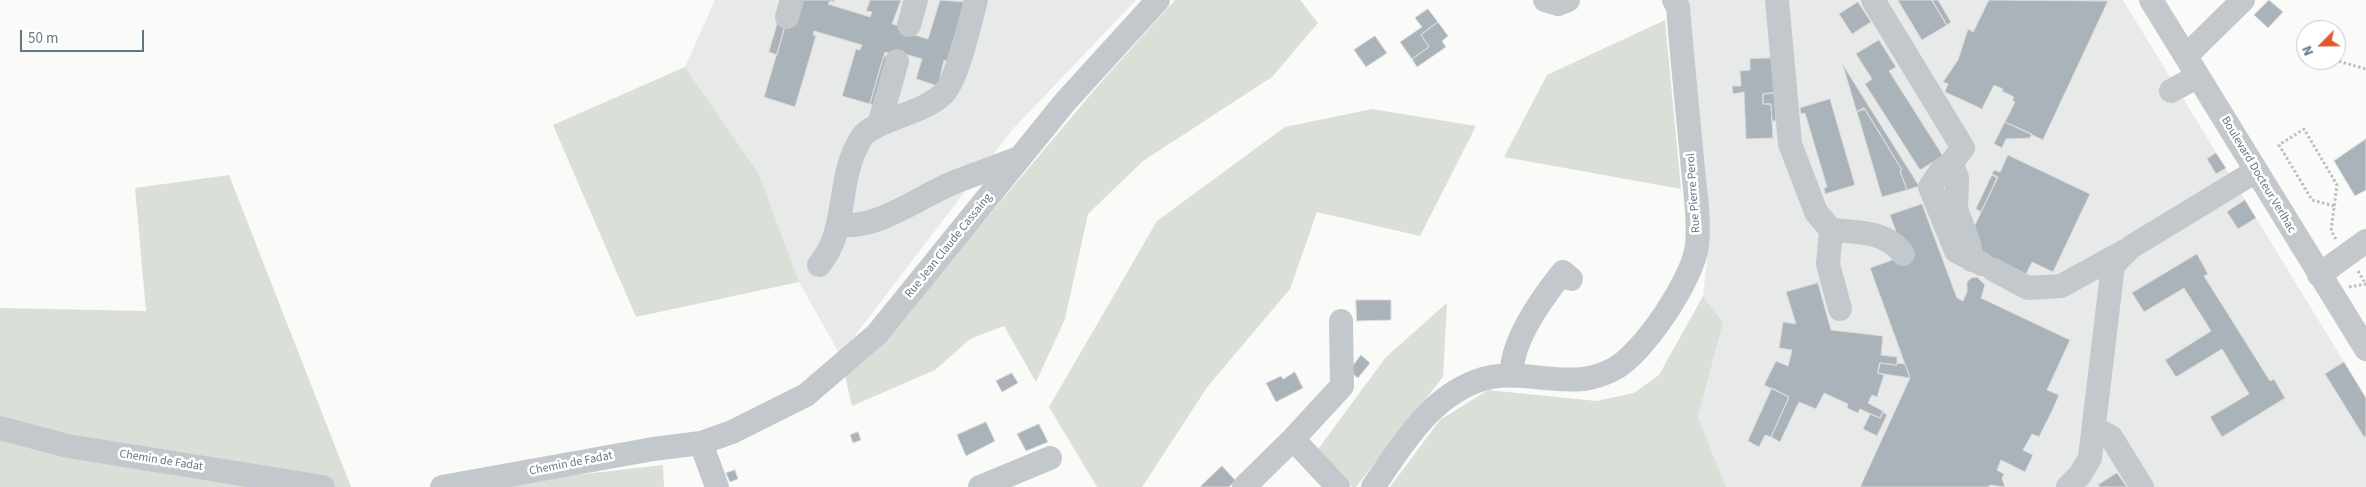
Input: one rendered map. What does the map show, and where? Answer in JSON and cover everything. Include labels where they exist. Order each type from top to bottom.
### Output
[{"type":"street","points":[[909,25],[916,0]]},
{"type":"street","points":[[819,265],[833,246],[839,225],[844,180],[850,161],[863,136],[879,125],[924,107],[943,94],[949,86],[976,0]]},
{"type":"street","name":"Rue Jean Claude Cassaing","points":[[701,443],[732,432],[806,395],[877,334],[1065,102],[1158,0]]},
{"type":"street","points":[[1545,0],[1558,4],[1568,0]]},
{"type":"street","name":"Rue Pierre Perol","points":[[1373,487],[1419,423],[1443,399],[1478,380],[1512,375],[1583,379],[1613,370],[1644,343],[1685,283],[1693,264],[1697,244],[1696,207],[1678,7],[1674,0]]},
{"type":"street","points":[[1777,0],[1790,144],[1816,212],[1831,230],[1828,264],[1840,309]]},
{"type":"street","points":[[1873,0],[1963,148],[1951,163],[1957,178],[1956,209],[1969,244],[1983,265],[2028,288],[2060,286],[2131,247],[2256,171]]},
{"type":"street","name":"Boulevard Docteur Verlhac","points":[[2151,0],[2366,349]]},
{"type":"street","points":[[2186,56],[2243,0]]},
{"type":"street","points":[[879,125],[898,61]]},
{"type":"street","points":[[2170,91],[2198,76]]},
{"type":"street","points":[[839,225],[859,226],[950,184],[1020,158]]},
{"type":"street","points":[[1831,230],[1861,232],[1881,237],[1895,242],[1902,254]]},
{"type":"street","points":[[2320,275],[2366,241]]},
{"type":"street","points":[[2068,487],[2080,475],[2090,458],[2113,265],[2131,247]]},
{"type":"street","points":[[1512,375],[1512,368],[1523,334],[1539,300],[1563,272],[1571,279]]},
{"type":"street","points":[[1244,487],[1293,439],[1342,386],[1341,321]]},
{"type":"street","name":"Chemin de Fadat","points":[[0,428],[68,446],[323,487]]},
{"type":"street","points":[[2095,428],[2112,437],[2142,487]]},
{"type":"street","points":[[1293,439],[1338,487]]},
{"type":"street","points":[[701,443],[718,487]]},
{"type":"street","name":"Chemin de Fadat","points":[[442,487],[653,449],[701,443]]},
{"type":"street","points":[[980,487],[1050,458]]},
{"type":"path","points":[[2346,63],[2366,69]]},
{"type":"path","points":[[2334,206],[2312,200],[2279,145],[2304,129],[2337,185],[2331,231],[2365,283]]},
{"type":"shaded area","points":[[715,0],[1136,0],[1012,130],[840,355],[799,282],[759,174],[685,67]]},
{"type":"shaded area","points":[[1175,0],[1300,0],[1318,23],[1272,77],[1143,161],[1088,214],[1065,319],[1036,382],[1004,326],[970,339],[935,370],[852,406],[845,376],[878,347],[1102,81]]},
{"type":"shaded area","points":[[1685,0],[2123,0],[2366,398],[2366,487],[1726,487],[1698,417],[1723,323],[1703,296],[1709,242]]},
{"type":"shaded area","points":[[1665,20],[1681,189],[1504,157],[1547,75]]},
{"type":"shaded area","points":[[685,67],[759,174],[799,282],[636,317],[553,125]]},
{"type":"shaded area","points":[[1372,109],[1476,126],[1420,236],[1317,212],[1290,289],[1208,386],[1142,487],[1097,487],[1049,407],[1157,221],[1285,127]]},
{"type":"shaded area","points":[[229,175],[351,487],[0,487],[0,308],[146,311],[135,188]]},
{"type":"shaded area","points":[[1703,296],[1723,323],[1698,417],[1726,487],[1390,487],[1440,420],[1488,390],[1596,401],[1634,393],[1659,375]]},
{"type":"shaded area","points":[[1447,303],[1443,377],[1356,487],[1352,487],[1316,452],[1386,357]]},
{"type":"shaded area","points":[[663,465],[664,487],[470,487]]},
{"type":"building","points":[[796,0],[835,0],[834,2],[830,1],[828,4],[870,17],[872,12],[866,11],[870,0],[901,0],[892,24],[903,27],[902,31],[928,39],[940,0],[965,2],[947,61],[944,60],[938,86],[916,79],[922,59],[895,51],[894,55],[885,52],[870,104],[842,96],[856,49],[860,50],[862,45],[814,31],[813,35],[816,36],[795,107],[764,97],[785,26]]},
{"type":"building","points":[[1898,0],[1932,0],[1947,25],[1922,40]]},
{"type":"building","points":[[1932,0],[1938,0],[1951,22],[1947,25]]},
{"type":"building","points":[[1989,0],[2108,1],[2043,140],[2005,122],[2015,102],[2012,100],[2014,97],[2002,91],[2003,89],[1994,85],[1982,109],[1945,92],[1948,84],[1943,82],[1958,60],[1968,29],[1973,32]]},
{"type":"building","points":[[2269,0],[2283,12],[2268,28],[2254,15]]},
{"type":"building","points":[[1858,2],[1871,22],[1852,34],[1839,14]]},
{"type":"building","points":[[1428,9],[1438,22],[1421,35],[1429,47],[1412,59],[1400,42],[1422,27],[1415,18]]},
{"type":"building","points":[[779,18],[785,26],[777,55],[769,52]]},
{"type":"building","points":[[1438,22],[1448,36],[1442,41],[1446,47],[1417,67],[1412,59],[1429,47],[1421,35]]},
{"type":"building","points":[[1375,36],[1387,53],[1366,67],[1354,50]]},
{"type":"building","points":[[1879,40],[1896,67],[1889,71],[1943,156],[1920,170],[1865,84],[1872,79],[1856,54]]},
{"type":"building","points":[[884,56],[888,58],[874,105],[870,104]]},
{"type":"building","points":[[1774,58],[1775,93],[1763,94],[1763,104],[1771,104],[1773,138],[1746,139],[1744,92],[1733,94],[1732,86],[1741,86],[1740,71],[1750,70],[1750,59]]},
{"type":"building","points":[[1843,65],[1919,186],[1907,190],[1900,171],[1902,170],[1865,109],[1857,112]]},
{"type":"building","points":[[1774,93],[1776,121],[1772,121],[1771,104],[1763,104],[1763,94]]},
{"type":"building","points":[[1830,99],[1855,185],[1825,194],[1824,188],[1827,187],[1805,113],[1801,114],[1800,108]]},
{"type":"building","points":[[1864,108],[1902,170],[1900,171],[1907,190],[1882,197],[1857,112]]},
{"type":"building","points":[[2005,122],[2032,134],[2030,138],[2006,139],[2002,148],[1994,144]]},
{"type":"building","points":[[2366,139],[2366,190],[2355,196],[2334,161]]},
{"type":"building","points":[[2216,153],[2226,168],[2216,174],[2207,159]]},
{"type":"building","points":[[2008,155],[2090,194],[2053,272],[2032,262],[2026,274],[1981,253],[1971,233],[1998,177],[1992,174],[1994,170],[2000,172]]},
{"type":"building","points":[[1992,175],[1997,178],[1981,212],[1976,209]]},
{"type":"building","points":[[2245,200],[2256,218],[2238,229],[2227,212]]},
{"type":"building","points":[[1922,204],[1957,298],[1963,301],[1967,292],[1967,282],[1971,278],[1977,277],[1985,285],[1981,298],[2070,340],[2047,390],[2059,395],[2039,437],[2032,434],[2023,450],[2033,455],[2025,472],[2001,460],[1997,470],[2004,474],[2002,478],[2005,487],[1990,485],[1989,487],[1860,487],[1910,378],[1870,268],[1911,253],[1898,237],[1890,215]]},
{"type":"building","points":[[2197,254],[2208,274],[2204,276],[2270,381],[2274,379],[2285,398],[2222,437],[2210,417],[2249,394],[2222,349],[2176,377],[2165,360],[2211,331],[2184,288],[2144,312],[2132,293]]},
{"type":"building","points":[[1818,283],[1831,330],[1883,336],[1881,355],[1897,357],[1897,365],[1880,363],[1878,373],[1884,375],[1877,397],[1872,395],[1868,403],[1883,411],[1880,418],[1860,409],[1858,413],[1847,408],[1848,404],[1824,393],[1816,409],[1799,402],[1780,442],[1771,437],[1789,397],[1764,385],[1776,361],[1788,366],[1792,350],[1779,348],[1783,322],[1796,324],[1786,292]]},
{"type":"building","points":[[1356,300],[1391,300],[1391,320],[1357,321]]},
{"type":"building","points":[[1361,355],[1370,363],[1358,378],[1349,371]]},
{"type":"building","points":[[2344,362],[2366,398],[2366,436],[2364,437],[2325,374]]},
{"type":"building","points":[[1880,363],[1905,364],[1910,378],[1878,373]]},
{"type":"building","points":[[1295,372],[1303,388],[1276,402],[1266,383],[1281,376],[1283,379]]},
{"type":"building","points":[[1012,373],[1018,383],[1002,392],[996,381]]},
{"type":"building","points":[[1772,388],[1789,397],[1771,437],[1765,435],[1759,447],[1748,441]]},
{"type":"building","points":[[1883,412],[1887,415],[1877,436],[1863,429],[1870,414],[1880,418]]},
{"type":"building","points":[[986,422],[995,441],[966,456],[957,435]]},
{"type":"building","points":[[1039,424],[1048,442],[1026,451],[1017,434]]},
{"type":"building","points":[[858,432],[861,440],[853,443],[850,435]]},
{"type":"building","points":[[1222,466],[1236,481],[1229,487],[1200,487]]},
{"type":"building","points":[[735,470],[738,479],[730,482],[726,473]]},
{"type":"building","points":[[2117,473],[2127,487],[2100,487],[2098,485]]}]
